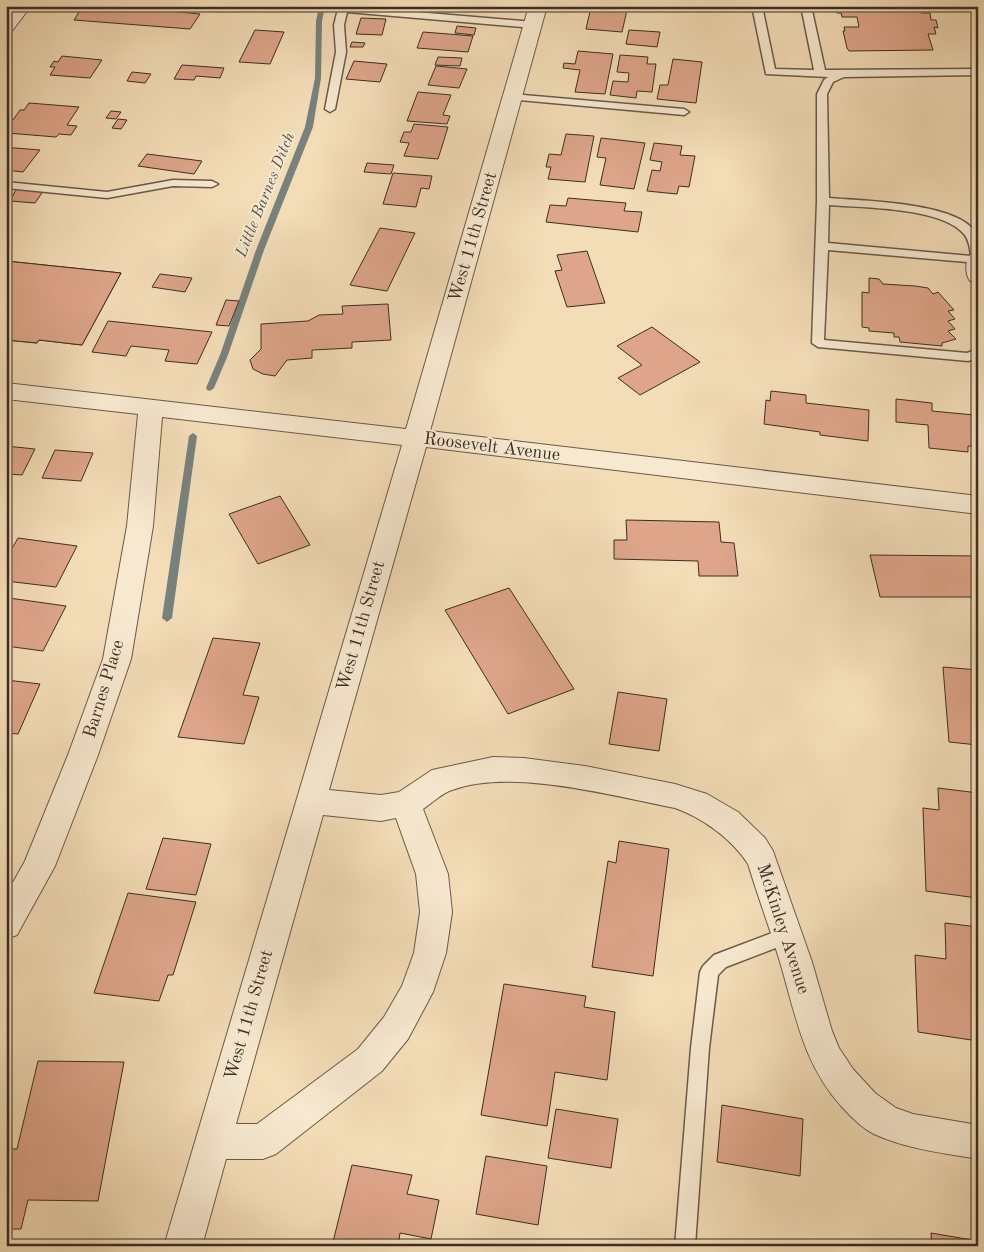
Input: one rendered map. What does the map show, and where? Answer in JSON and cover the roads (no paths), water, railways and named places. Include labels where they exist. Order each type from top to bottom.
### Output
[{"type":"street","points":[[6,27],[22,6]]},
{"type":"street","name":"West 11th Street","points":[[183,1246],[416,438],[535,16]]},
{"type":"street","name":"Roosevelt Avenue","points":[[6,391],[978,505]]},
{"type":"street","name":"Barnes Place","points":[[6,925],[39,866],[84,755],[116,659],[140,526],[151,408]]},
{"type":"street","name":"McKinley Avenue","points":[[310,801],[381,808],[406,804],[443,779],[493,769],[524,770],[585,778],[675,796],[696,803],[727,821],[754,847],[762,860],[788,935],[815,1031],[826,1058],[841,1082],[863,1106],[885,1122],[913,1131],[978,1142]]},
{"type":"street","points":[[213,1141],[263,1142],[370,1060],[400,1021],[416,992],[430,953],[436,912],[432,874],[406,804]]},
{"type":"lane","points":[[757,6],[770,72],[842,74],[978,72]]},
{"type":"lane","points":[[806,6],[820,73]]},
{"type":"lane","points":[[330,109],[341,52],[339,25],[343,9],[535,16]]},
{"type":"lane","points":[[842,74],[829,80],[822,94],[823,201],[818,343],[968,357],[978,353]]},
{"type":"lane","points":[[512,97],[684,112]]},
{"type":"lane","points":[[6,185],[107,195],[173,183],[212,184]]},
{"type":"lane","points":[[822,246],[977,265],[973,237],[965,228],[944,216],[929,211],[823,201]]},
{"type":"lane","points":[[685,1246],[700,1048],[709,972],[720,960],[788,935]]},
{"type":"waterway","name":"Little Barnes Ditch","points":[[210,388],[224,355],[260,250],[309,127],[318,78],[319,21],[322,6]]},
{"type":"waterway","name":"Little Barnes Ditch","points":[[167,618],[193,436]]}]
